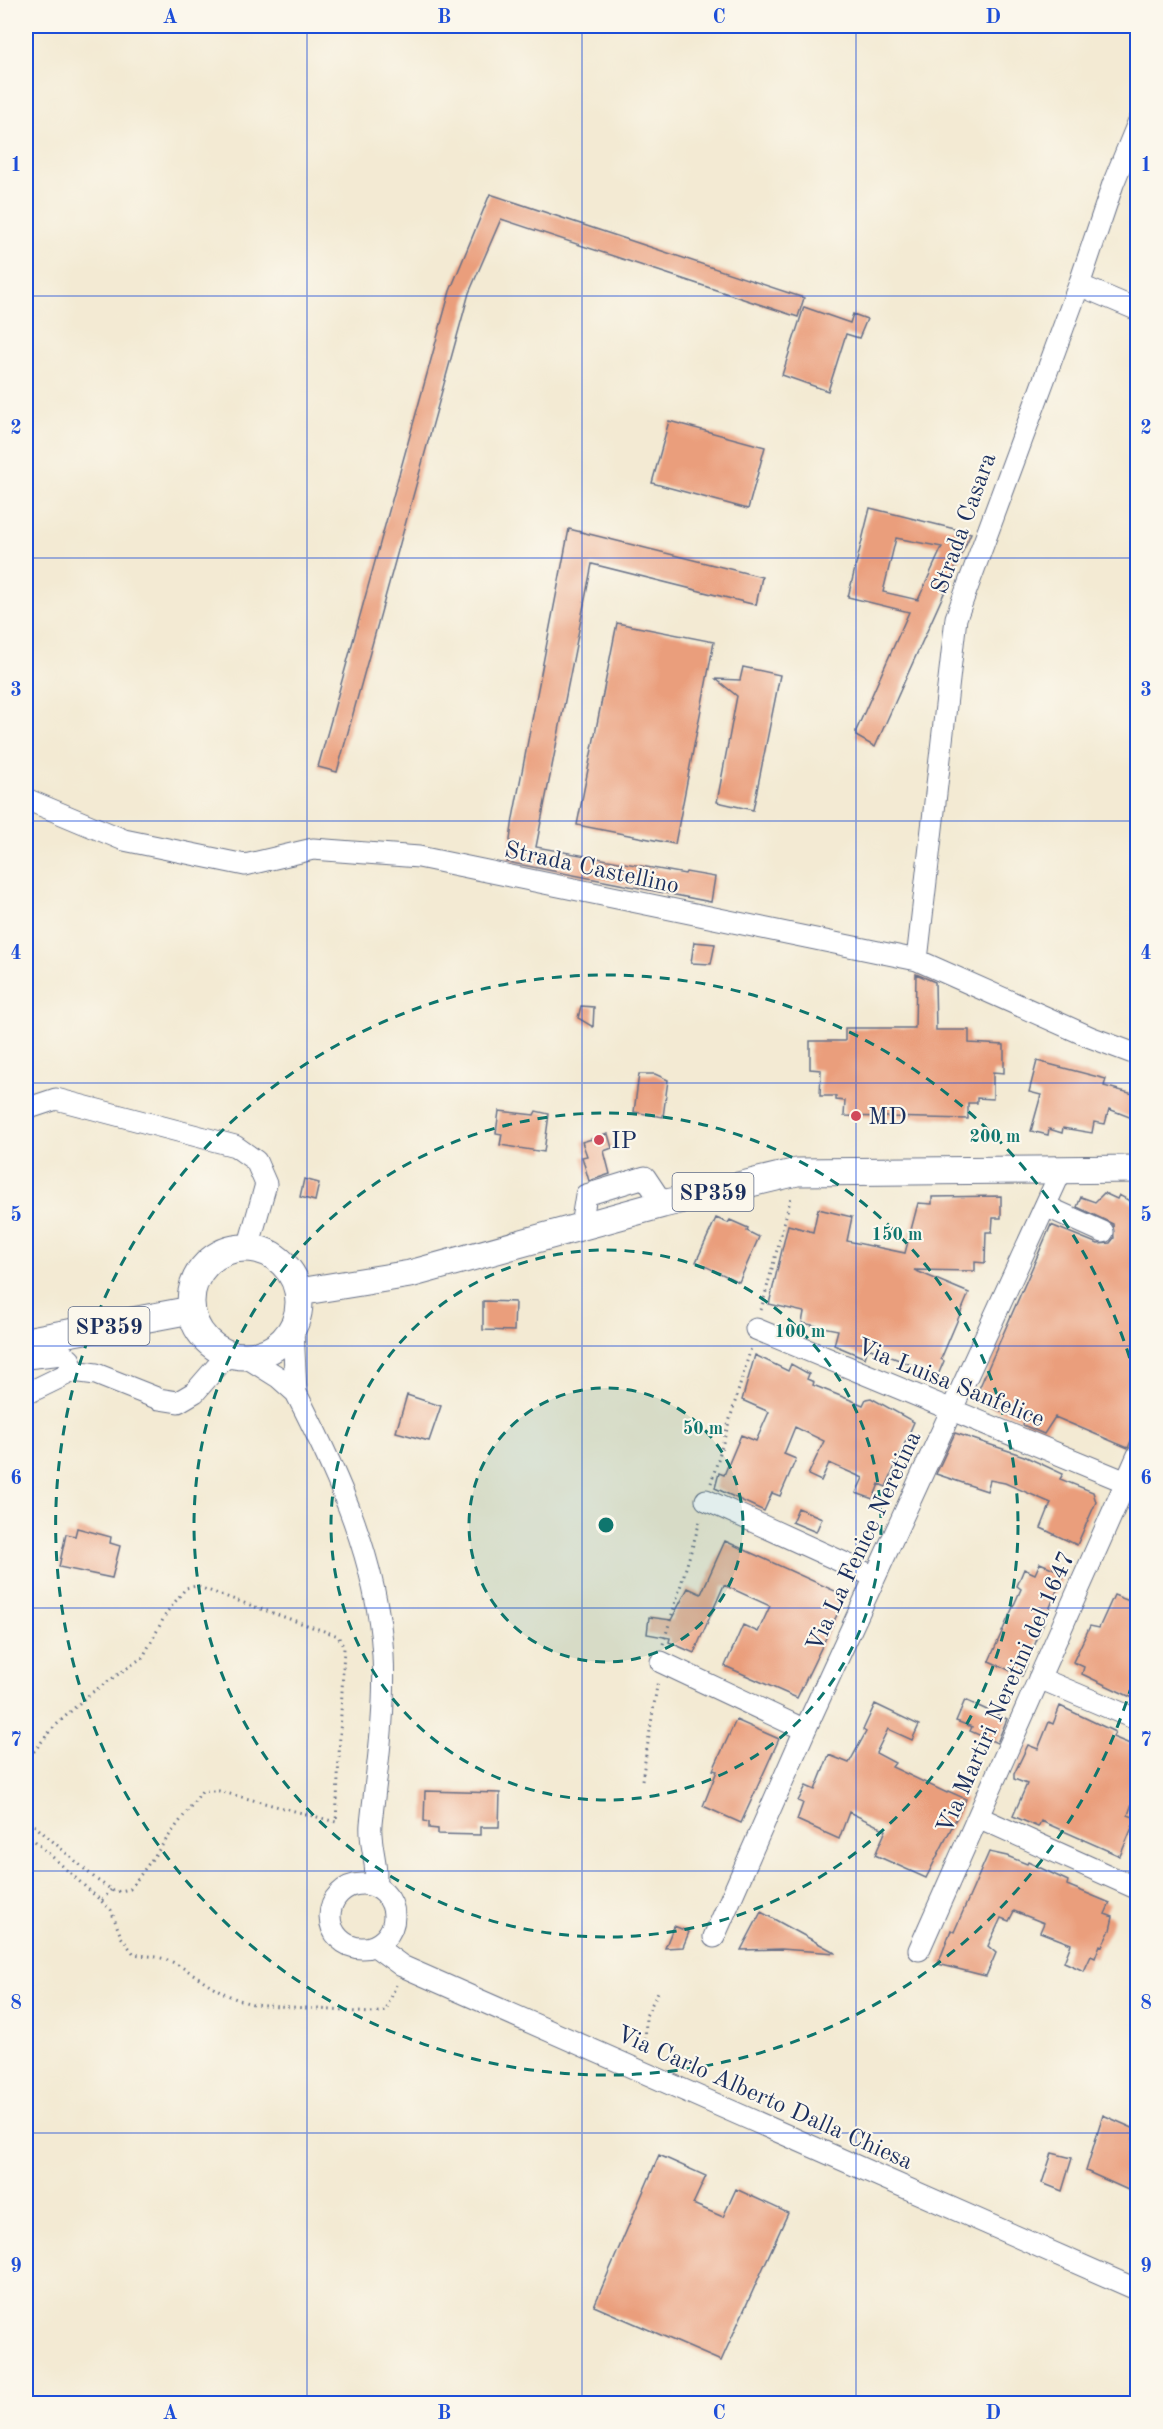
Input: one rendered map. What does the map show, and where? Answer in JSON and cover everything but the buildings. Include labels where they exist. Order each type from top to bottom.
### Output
[{"type":"main road","name":"SP359","points":[[299,1292],[410,1274],[663,1204],[797,1173],[1137,1169]]},
{"type":"main road","points":[[248,1248],[266,1252],[282,1261],[293,1275],[299,1292],[300,1311],[293,1329],[281,1344],[265,1353],[237,1356],[214,1348],[203,1337],[191,1310],[196,1278],[205,1265],[225,1252],[248,1248]]},
{"type":"main road","name":"SP359","points":[[26,1341],[191,1310]]},
{"type":"street","name":"Strada Casara","points":[[917,960],[956,618],[1137,123]]},
{"type":"street","points":[[1079,285],[1137,310]]},
{"type":"street","name":"Strada Castellino","points":[[26,799],[124,840],[245,865],[313,849],[419,857],[917,960],[1090,1037],[1137,1055]]},
{"type":"street","points":[[26,1109],[56,1099],[235,1146],[256,1161],[266,1185],[248,1248]]},
{"type":"street","name":"Via La Fenice Neretina","points":[[714,1937],[805,1730],[1062,1169]]},
{"type":"street","points":[[1045,1206],[1103,1232]]},
{"type":"street","points":[[293,1329],[296,1393]]},
{"type":"street","name":"Via Luisa Sanfelice","points":[[756,1329],[1126,1482]]},
{"type":"street","points":[[26,1358],[63,1354],[70,1360],[73,1371]]},
{"type":"street","points":[[26,1394],[73,1371],[96,1374],[159,1399],[178,1402],[195,1392],[237,1356],[278,1377],[296,1393],[335,1470],[355,1520],[378,1606],[383,1657],[382,1713],[369,1840],[377,1875],[375,1886]]},
{"type":"street","name":"Via Martiri Neretini del 1647","points":[[920,1950],[1137,1455]]},
{"type":"street","points":[[706,1500],[875,1577]]},
{"type":"street","points":[[661,1662],[805,1730]]},
{"type":"street","points":[[1040,1678],[1137,1720]]},
{"type":"street","points":[[978,1817],[1137,1889]]},
{"type":"street","points":[[354,1885],[363,1849],[369,1840]]},
{"type":"street","points":[[354,1885],[375,1886],[384,1892],[394,1911],[391,1932],[375,1946],[365,1949],[344,1944],[331,1927],[331,1906],[344,1889],[354,1885]]},
{"type":"street","name":"Via Carlo Alberto Dalla Chiesa","points":[[375,1946],[402,1966],[1137,2290]]},
{"type":"path","points":[[642,1780],[661,1662],[660,1651],[756,1329],[797,1173]]},
{"type":"path","points":[[26,1761],[52,1729],[87,1696],[143,1657],[167,1612],[186,1588],[196,1586],[338,1636],[344,1648],[336,1822],[219,1791],[202,1791],[130,1889],[123,1892],[111,1890],[26,1818]]},
{"type":"path","points":[[26,1833],[111,1910],[121,1937],[134,1954],[154,1954],[175,1963],[218,1992],[253,2004],[371,2013],[386,2011],[402,1966]]},
{"type":"path","points":[[101,1901],[111,1890]]},
{"type":"path","points":[[644,2071],[646,2016],[658,1992]]},
{"type":"place","name":"MD","points":[[856,1116]]},
{"type":"place","name":"IP","points":[[599,1140]]}]
